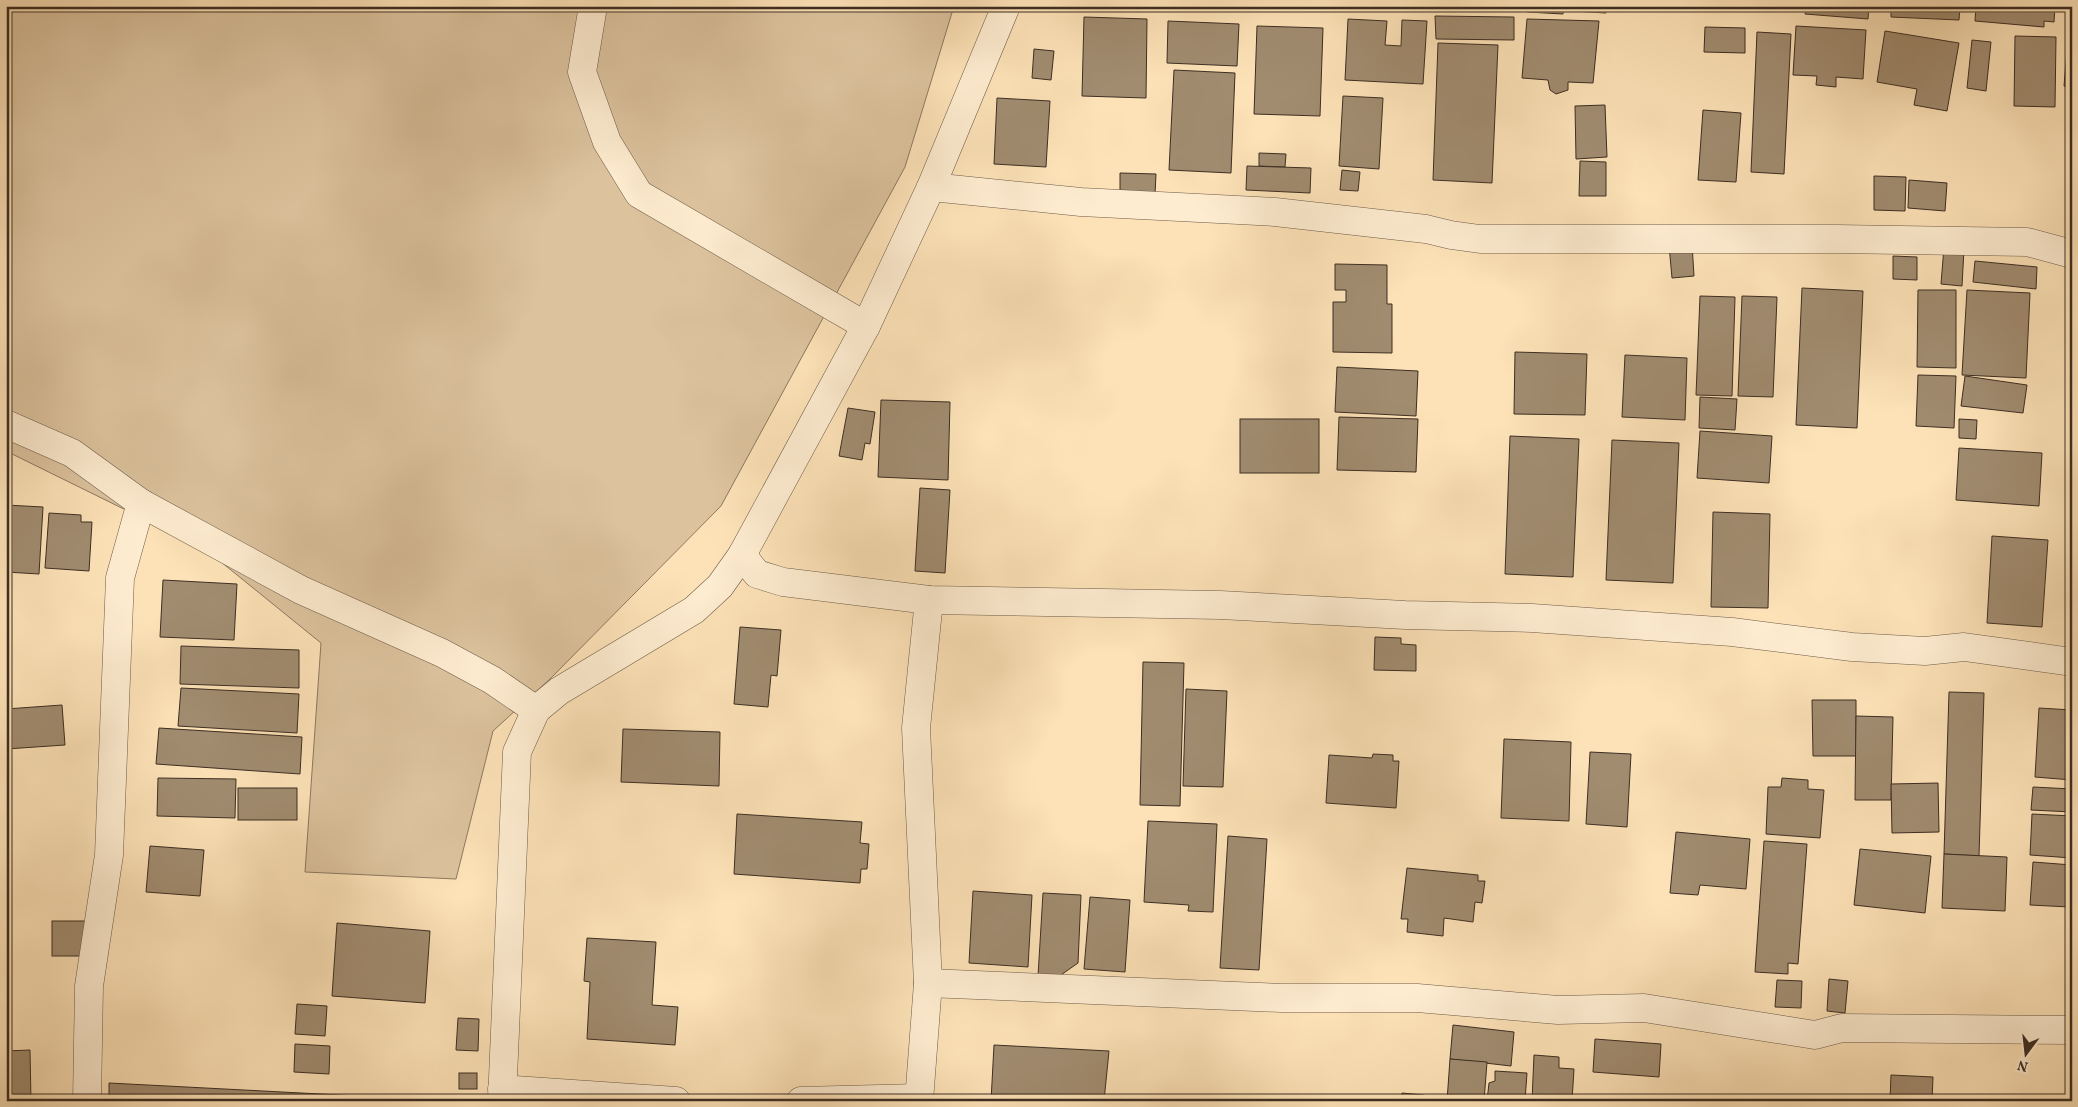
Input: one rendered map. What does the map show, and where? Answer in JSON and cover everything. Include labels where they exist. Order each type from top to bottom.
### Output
[{"type":"street","points":[[593,6],[582,72],[607,142],[638,194],[866,326]]},
{"type":"street","points":[[676,1101],[502,1095],[517,752],[536,710],[559,691],[694,610],[720,586],[742,555],[866,326],[931,187],[1006,6]]},
{"type":"street","points":[[931,187],[1081,202],[1275,212],[1426,229],[1480,239],[1837,239],[2027,242],[2072,254]]},
{"type":"street","points":[[6,424],[72,454],[141,503],[301,590],[467,666],[492,680],[536,710]]},
{"type":"street","points":[[87,1101],[89,986],[108,855],[120,578],[141,503]]},
{"type":"street","points":[[742,555],[757,574],[782,582],[929,600],[1220,605],[1405,615],[1532,618],[1732,632],[1852,647],[1925,651],[1964,646],[2072,662]]},
{"type":"street","points":[[801,1101],[919,1100],[928,983],[916,728],[929,600]]},
{"type":"street","points":[[928,983],[1281,998],[1417,998],[1558,1010],[1644,1008],[1816,1035],[1842,1028],[2072,1030]]},
{"type":"shaded area","points":[[6,6],[954,6],[905,167],[721,506],[551,678],[493,731],[456,879],[305,872],[321,643],[205,549],[6,451]]},
{"type":"building","points":[[1360,6],[1406,6],[1406,10]]},
{"type":"building","points":[[1528,6],[1564,6],[1563,14],[1527,12]]},
{"type":"building","points":[[1573,6],[1606,6],[1606,13],[1572,11]]},
{"type":"building","points":[[1806,6],[1869,6],[1868,19],[1805,14]]},
{"type":"building","points":[[1891,6],[1960,6],[1959,20],[1891,17]]},
{"type":"building","points":[[1976,6],[2055,6],[2054,22],[2044,21],[2044,27],[1975,21]]},
{"type":"building","points":[[1435,16],[1514,17],[1514,40],[1436,39]]},
{"type":"building","points":[[1084,17],[1147,19],[1146,98],[1082,96]]},
{"type":"building","points":[[1348,19],[1387,21],[1385,45],[1401,46],[1402,20],[1427,21],[1423,84],[1345,80]]},
{"type":"building","points":[[1527,19],[1599,21],[1593,83],[1568,82],[1568,90],[1556,94],[1550,90],[1548,80],[1522,78]]},
{"type":"building","points":[[1168,21],[1239,24],[1237,66],[1167,63]]},
{"type":"building","points":[[1257,26],[1323,28],[1320,116],[1254,114]]},
{"type":"building","points":[[1796,26],[1866,30],[1863,79],[1836,77],[1836,87],[1816,85],[1817,76],[1793,75]]},
{"type":"building","points":[[1705,27],[1745,28],[1745,53],[1704,52]]},
{"type":"building","points":[[1885,31],[1959,43],[1947,111],[1914,105],[1917,89],[1877,82]]},
{"type":"building","points":[[1757,32],[1791,34],[1784,174],[1751,172]]},
{"type":"building","points":[[2015,36],[2056,37],[2055,107],[2014,106]]},
{"type":"building","points":[[2068,37],[2072,38],[2072,87],[2064,86]]},
{"type":"building","points":[[1972,40],[1991,42],[1986,91],[1967,88]]},
{"type":"building","points":[[1438,43],[1498,45],[1492,183],[1433,180]]},
{"type":"building","points":[[1034,49],[1054,51],[1051,80],[1032,78]]},
{"type":"building","points":[[1174,70],[1235,73],[1231,173],[1169,170]]},
{"type":"building","points":[[1343,96],[1383,98],[1379,169],[1339,166]]},
{"type":"building","points":[[997,98],[1050,101],[1046,167],[994,164]]},
{"type":"building","points":[[1605,105],[1607,157],[1576,159],[1575,106]]},
{"type":"building","points":[[1703,110],[1741,113],[1736,182],[1698,180]]},
{"type":"building","points":[[1259,153],[1286,154],[1285,167],[1259,166]]},
{"type":"building","points":[[1580,161],[1606,162],[1606,196],[1579,196]]},
{"type":"building","points":[[1247,166],[1311,168],[1310,193],[1246,190]]},
{"type":"building","points":[[1342,170],[1360,172],[1358,191],[1340,190]]},
{"type":"building","points":[[1120,173],[1156,174],[1155,194],[1120,192]]},
{"type":"building","points":[[1874,176],[1906,177],[1905,211],[1874,210]]},
{"type":"building","points":[[1909,180],[1947,183],[1945,211],[1908,208]]},
{"type":"building","points":[[1692,244],[1694,276],[1672,278],[1669,245]]},
{"type":"building","points":[[1944,247],[1964,249],[1962,286],[1941,284]]},
{"type":"building","points":[[1893,256],[1917,257],[1917,280],[1893,279]]},
{"type":"building","points":[[1975,261],[2037,267],[2036,289],[1973,282]]},
{"type":"building","points":[[1335,264],[1387,265],[1387,304],[1392,304],[1392,353],[1333,352],[1333,302],[1346,302],[1346,290],[1335,290]]},
{"type":"building","points":[[1802,288],[1863,291],[1857,428],[1796,425]]},
{"type":"building","points":[[1918,290],[1956,290],[1956,368],[1917,367]]},
{"type":"building","points":[[1967,290],[2030,293],[2026,378],[1962,375]]},
{"type":"building","points":[[1700,296],[1735,297],[1732,396],[1696,395]]},
{"type":"building","points":[[1742,296],[1777,297],[1773,397],[1738,396]]},
{"type":"building","points":[[1515,352],[1587,354],[1585,415],[1514,414]]},
{"type":"building","points":[[1625,355],[1687,358],[1685,420],[1622,417]]},
{"type":"building","points":[[1337,367],[1418,371],[1416,416],[1335,412]]},
{"type":"building","points":[[1918,375],[1956,376],[1954,428],[1916,426]]},
{"type":"building","points":[[1965,376],[2027,385],[2023,413],[1961,406]]},
{"type":"building","points":[[1700,397],[1737,399],[1735,430],[1699,428]]},
{"type":"building","points":[[881,400],[950,402],[948,480],[878,477]]},
{"type":"building","points":[[848,408],[875,412],[870,444],[865,443],[862,460],[839,456]]},
{"type":"building","points":[[1339,417],[1418,419],[1416,472],[1337,470]]},
{"type":"building","points":[[1240,419],[1319,419],[1319,473],[1240,473]]},
{"type":"building","points":[[1959,419],[1977,420],[1976,439],[1959,438]]},
{"type":"building","points":[[1700,431],[1772,436],[1769,483],[1697,478]]},
{"type":"building","points":[[1510,436],[1579,439],[1573,577],[1505,574]]},
{"type":"building","points":[[1612,440],[1679,443],[1673,583],[1606,580]]},
{"type":"building","points":[[1959,448],[2042,453],[2039,506],[1956,500]]},
{"type":"building","points":[[920,488],[950,490],[945,573],[915,571]]},
{"type":"building","points":[[6,505],[43,507],[39,574],[6,572]]},
{"type":"building","points":[[1713,512],[1770,514],[1768,608],[1711,607]]},
{"type":"building","points":[[49,513],[81,515],[81,522],[92,522],[89,571],[45,568]]},
{"type":"building","points":[[1992,536],[2048,540],[2042,627],[1987,623]]},
{"type":"building","points":[[163,580],[237,584],[234,640],[160,637]]},
{"type":"building","points":[[740,627],[781,630],[777,676],[771,675],[768,707],[734,704]]},
{"type":"building","points":[[1375,637],[1401,638],[1401,644],[1416,645],[1416,671],[1374,670]]},
{"type":"building","points":[[181,646],[299,650],[299,688],[180,684]]},
{"type":"building","points":[[1143,662],[1184,663],[1180,806],[1140,805]]},
{"type":"building","points":[[181,688],[299,694],[297,733],[178,726]]},
{"type":"building","points":[[1186,689],[1227,691],[1223,787],[1183,786]]},
{"type":"building","points":[[1949,692],[1984,693],[1979,856],[1944,854]]},
{"type":"building","points":[[1812,700],[1856,700],[1856,756],[1813,756]]},
{"type":"building","points":[[62,705],[65,745],[6,749],[6,709]]},
{"type":"building","points":[[2039,708],[2072,710],[2072,780],[2035,777]]},
{"type":"building","points":[[1856,716],[1893,717],[1891,800],[1855,800]]},
{"type":"building","points":[[159,728],[302,737],[300,774],[156,764]]},
{"type":"building","points":[[623,729],[720,732],[719,786],[621,782]]},
{"type":"building","points":[[1504,739],[1571,742],[1569,821],[1501,818]]},
{"type":"building","points":[[1590,752],[1631,754],[1627,827],[1586,824]]},
{"type":"building","points":[[1373,754],[1393,755],[1393,761],[1399,761],[1396,808],[1326,803],[1329,755],[1372,758]]},
{"type":"building","points":[[158,778],[236,779],[235,818],[157,816]]},
{"type":"building","points":[[1782,778],[1808,780],[1808,789],[1824,790],[1820,838],[1766,834],[1768,787],[1781,787]]},
{"type":"building","points":[[1938,783],[1939,832],[1892,833],[1891,784]]},
{"type":"building","points":[[2033,787],[2072,789],[2072,812],[2031,810]]},
{"type":"building","points":[[238,788],[297,788],[297,820],[238,820]]},
{"type":"building","points":[[737,814],[862,822],[860,843],[869,844],[867,869],[861,869],[860,883],[734,874]]},
{"type":"building","points":[[2032,814],[2072,816],[2072,858],[2030,855]]},
{"type":"building","points":[[1148,821],[1217,824],[1213,912],[1188,911],[1189,905],[1144,902]]},
{"type":"building","points":[[1676,832],[1750,839],[1746,889],[1700,885],[1698,895],[1670,893]]},
{"type":"building","points":[[1228,836],[1267,839],[1259,970],[1220,968]]},
{"type":"building","points":[[1764,841],[1807,844],[1798,964],[1788,963],[1788,974],[1755,972]]},
{"type":"building","points":[[150,846],[204,850],[200,896],[146,892]]},
{"type":"building","points":[[1860,849],[1931,856],[1925,913],[1854,905]]},
{"type":"building","points":[[1944,854],[2007,857],[2005,911],[1942,908]]},
{"type":"building","points":[[2033,862],[2072,865],[2070,907],[2030,905]]},
{"type":"building","points":[[1407,868],[1478,875],[1478,881],[1485,881],[1482,903],[1475,902],[1473,922],[1444,918],[1443,936],[1407,932],[1408,919],[1401,919]]},
{"type":"building","points":[[2072,871],[2072,923],[2066,923],[2070,907]]},
{"type":"building","points":[[973,891],[1032,895],[1028,967],[969,963]]},
{"type":"building","points":[[1043,893],[1081,895],[1078,963],[1058,977],[1038,976]]},
{"type":"building","points":[[1090,897],[1130,900],[1125,972],[1084,969]]},
{"type":"building","points":[[52,921],[85,921],[85,956],[52,956]]},
{"type":"building","points":[[337,923],[430,931],[425,1003],[332,996]]},
{"type":"building","points":[[587,938],[656,942],[652,1005],[678,1007],[675,1045],[587,1039],[590,982],[584,981]]},
{"type":"building","points":[[1829,979],[1848,981],[1845,1013],[1827,1011]]},
{"type":"building","points":[[1777,980],[1802,981],[1801,1008],[1775,1007]]},
{"type":"building","points":[[297,1004],[327,1006],[325,1036],[295,1034]]},
{"type":"building","points":[[458,1018],[479,1019],[478,1051],[456,1050]]},
{"type":"building","points":[[1453,1025],[1514,1032],[1511,1066],[1450,1059]]},
{"type":"building","points":[[1595,1039],[1661,1044],[1659,1077],[1593,1072]]},
{"type":"building","points":[[295,1044],[330,1046],[329,1074],[294,1072]]},
{"type":"building","points":[[994,1045],[1109,1051],[1104,1101],[991,1101]]},
{"type":"building","points":[[30,1050],[31,1101],[6,1101],[6,1051]]},
{"type":"building","points":[[1534,1055],[1559,1057],[1559,1068],[1574,1069],[1572,1101],[1532,1101]]},
{"type":"building","points":[[1450,1059],[1487,1062],[1484,1101],[1447,1101]]},
{"type":"building","points":[[1495,1071],[1527,1073],[1525,1101],[1487,1101],[1489,1083],[1495,1081]]},
{"type":"building","points":[[459,1073],[477,1073],[477,1089],[459,1089]]},
{"type":"building","points":[[1891,1075],[1933,1077],[1932,1101],[1890,1101]]},
{"type":"building","points":[[109,1083],[455,1101],[109,1101]]},
{"type":"building","points":[[1402,1093],[1424,1095],[1424,1101],[1401,1101]]}]
